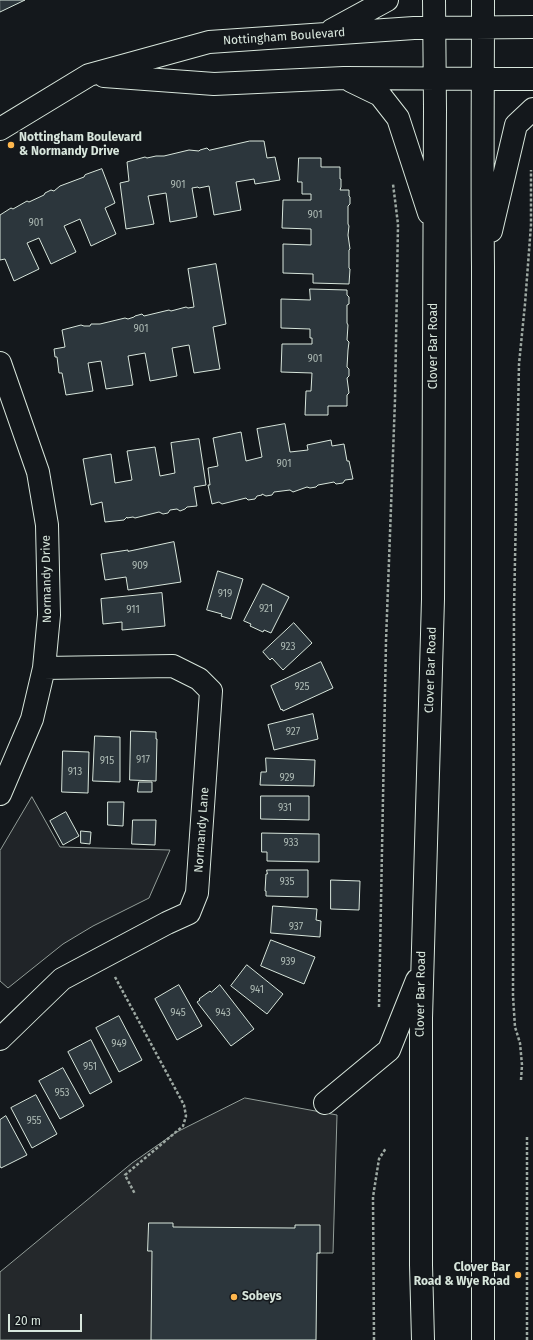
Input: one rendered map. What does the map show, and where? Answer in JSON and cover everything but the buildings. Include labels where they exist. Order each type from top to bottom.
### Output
[{"type":"main road","points":[[324,34],[387,0]]},
{"type":"main road","name":"Clover Bar Road","points":[[423,1340],[421,1265],[422,968],[433,599],[434,0]]},
{"type":"main road","points":[[483,0],[483,1340]]},
{"type":"main road","name":"Nottingham Boulevard","points":[[0,129],[88,75],[209,42],[435,27],[533,27]]},
{"type":"main road","points":[[88,75],[214,84],[344,78],[533,79]]},
{"type":"main road","points":[[344,78],[380,95],[398,118],[434,230]]},
{"type":"main road","points":[[483,266],[516,124],[533,109]]},
{"type":"main road","name":"Normandy Drive","points":[[0,364],[38,472],[47,525],[49,615],[44,668],[32,719],[0,794]]},
{"type":"main road","name":"Normandy Lane","points":[[0,1039],[62,979],[167,923],[189,913],[197,893],[211,691],[199,679],[173,666],[44,668]]},
{"type":"main road","points":[[325,1103],[389,1050],[422,968]]},
{"type":"path","points":[[521,1080],[522,1065],[520,1043],[515,1027],[513,996],[514,609],[518,364],[525,304],[531,225],[532,164]]},
{"type":"path","points":[[379,1009],[386,641],[396,384],[398,224],[393,180]]},
{"type":"path","points":[[113,973],[184,1105],[186,1116],[183,1126],[126,1175],[135,1194]]},
{"type":"path","points":[[527,1137],[527,1340]]},
{"type":"path","points":[[374,1340],[373,1197],[380,1158],[386,1148]]},
{"type":"shaded area","points":[[32,797],[60,847],[170,850],[149,898],[93,926],[63,944],[8,988],[0,981],[0,851]]},
{"type":"shaded area","points":[[245,1098],[337,1115],[333,1253],[168,1253],[168,1340],[0,1340],[0,1272],[132,1163],[175,1133]]},
{"type":"place","name":"Nottingham Boulevard & Normandy Drive","points":[[11,145]]},
{"type":"place","name":"Clover Bar Road & Wye Road","points":[[518,1275]]},
{"type":"place","name":"Sobeys","points":[[234,1297]]}]
